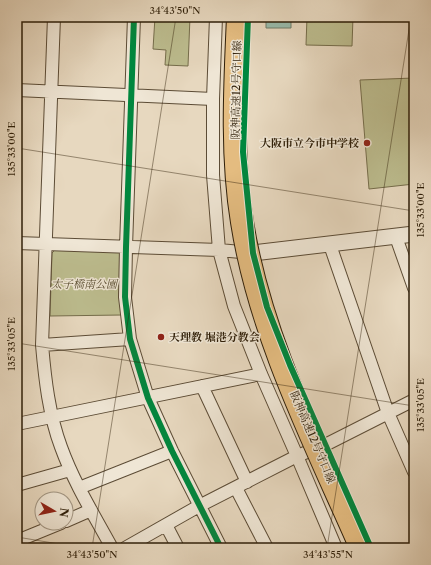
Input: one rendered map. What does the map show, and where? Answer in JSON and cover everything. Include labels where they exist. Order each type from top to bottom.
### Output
[{"type":"highway","name":"阪神高速12号守口線","points":[[225,17],[223,150],[226,197],[235,256],[249,310],[266,359],[347,548]]},
{"type":"highway","name":"阪神高速12号守口線","points":[[238,17],[235,137],[236,170],[242,222],[254,282],[278,356],[361,548]]},
{"type":"street","points":[[54,17],[42,345],[45,380],[60,446],[79,488],[112,548]]},
{"type":"street","points":[[134,17],[125,297],[130,340],[148,398],[172,452],[221,548]]},
{"type":"street","points":[[216,17],[213,99],[213,175],[219,250],[234,306],[260,374],[336,548]]},
{"type":"street","points":[[248,17],[243,152],[253,253],[267,307],[325,445],[371,548]]},
{"type":"street","points":[[17,90],[213,99]]},
{"type":"street","points":[[17,243],[219,250],[253,253],[414,234]]},
{"type":"street","points":[[396,237],[414,288]]},
{"type":"street","points":[[330,245],[388,413],[414,472]]},
{"type":"street","points":[[42,345],[130,340]]},
{"type":"street","points":[[17,424],[260,374]]},
{"type":"street","points":[[202,386],[247,482]]},
{"type":"street","points":[[125,548],[199,506],[297,456],[325,445],[414,400]]},
{"type":"street","points":[[79,488],[172,452]]},
{"type":"street","points":[[17,485],[70,470]]},
{"type":"street","points":[[236,488],[267,548]]},
{"type":"street","points":[[74,517],[91,510]]},
{"type":"street","points":[[166,525],[178,548]]},
{"type":"street","points":[[17,541],[41,531]]},
{"type":"green space","points":[[155,17],[190,17],[188,66],[165,65],[166,50],[153,49]]},
{"type":"green space","points":[[307,17],[353,17],[352,46],[306,45]]},
{"type":"green space","points":[[414,78],[414,184],[369,189],[360,80]]},
{"type":"green space","name":"太子橋南公園","points":[[55,250],[118,252],[121,255],[122,315],[50,316],[52,253]]},
{"type":"shaded area","points":[[266,17],[291,17],[291,28],[266,28]]},
{"type":"cycle path","points":[[134,17],[125,297],[130,339],[148,398],[172,451],[221,548]]},
{"type":"cycle path","points":[[248,17],[243,152],[253,253],[267,307],[290,365],[371,548]]},
{"type":"place","name":"大阪市立今市中学校","points":[[367,143]]},
{"type":"place","name":"天理教 堀港分教会","points":[[161,337]]}]
